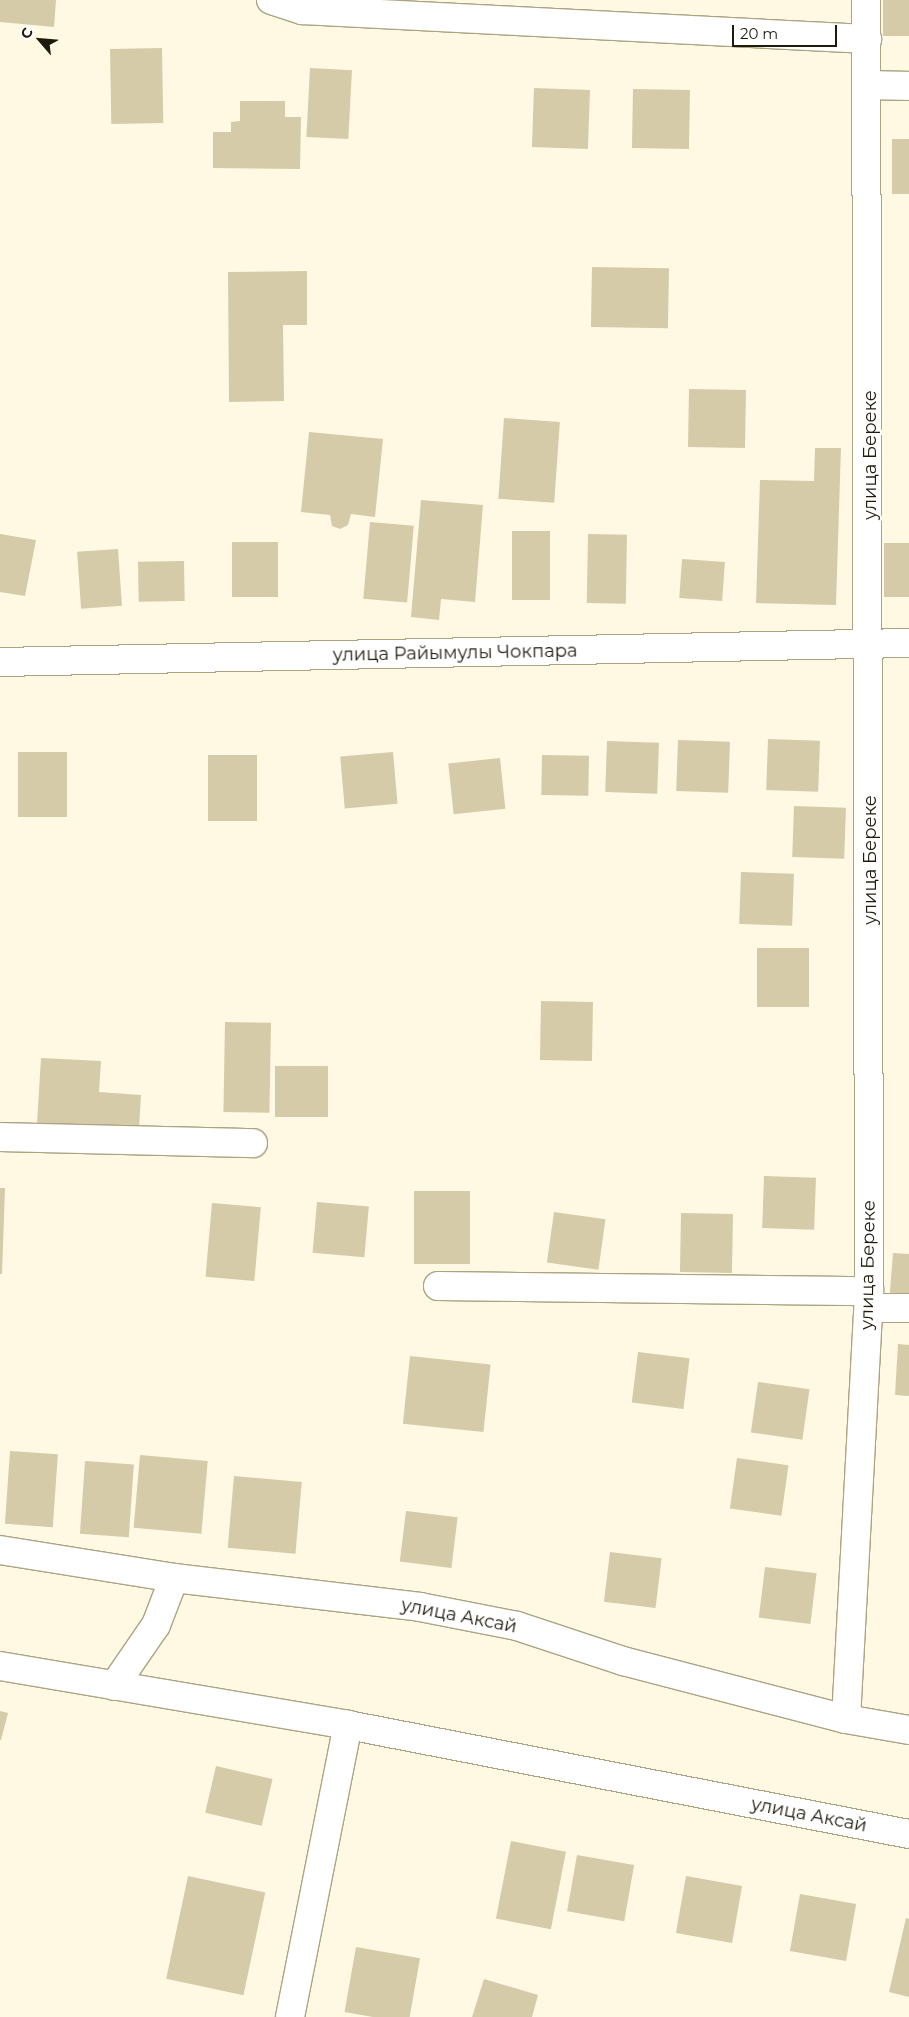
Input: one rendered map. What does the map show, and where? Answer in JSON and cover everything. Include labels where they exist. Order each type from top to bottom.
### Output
[{"type":"street","points":[[271,0],[302,10],[867,39]]},
{"type":"street","name":"улица Береке","points":[[846,1719],[869,1299],[871,644],[866,0]]},
{"type":"street","points":[[868,85],[909,86]]},
{"type":"street","name":"улица Райымулы Чокпара","points":[[0,662],[909,643]]},
{"type":"street","points":[[0,1137],[253,1143]]},
{"type":"street","points":[[438,1286],[869,1299],[909,1308]]},
{"type":"street","name":"улица Аксай","points":[[0,1550],[174,1578],[420,1607],[517,1626],[623,1661],[846,1719],[909,1730]]},
{"type":"street","points":[[114,1686],[156,1625],[174,1578]]},
{"type":"street","name":"улица Аксай","points":[[0,1666],[348,1725],[909,1834]]},
{"type":"street","points":[[290,2017],[348,1725]]},
{"type":"building","points":[[0,0],[56,0],[54,27],[0,22]]},
{"type":"building","points":[[883,0],[909,0],[909,36],[883,36]]},
{"type":"building","points":[[162,48],[163,123],[111,124],[110,49]]},
{"type":"building","points":[[310,68],[352,70],[348,139],[306,137]]},
{"type":"building","points":[[534,88],[590,90],[588,149],[532,147]]},
{"type":"building","points":[[633,89],[690,90],[689,149],[632,148]]},
{"type":"building","points":[[240,101],[285,101],[285,117],[301,117],[300,169],[213,168],[213,132],[231,132],[231,122],[240,121]]},
{"type":"building","points":[[892,139],[909,139],[909,194],[892,194]]},
{"type":"building","points":[[592,267],[669,268],[668,328],[591,327]]},
{"type":"building","points":[[307,271],[307,325],[283,325],[284,401],[229,402],[228,272]]},
{"type":"building","points":[[689,389],[746,390],[745,448],[688,447]]},
{"type":"building","points":[[504,418],[560,422],[554,503],[498,499]]},
{"type":"building","points":[[309,432],[383,439],[375,517],[351,514],[348,525],[340,529],[332,526],[330,515],[301,512]]},
{"type":"building","points":[[815,448],[841,448],[836,605],[756,603],[760,480],[814,481]]},
{"type":"building","points":[[421,500],[483,505],[475,602],[441,599],[439,620],[411,617]]},
{"type":"building","points":[[370,522],[414,526],[407,603],[363,599]]},
{"type":"building","points":[[512,531],[550,531],[550,600],[512,600]]},
{"type":"building","points":[[0,534],[36,540],[25,596],[0,592]]},
{"type":"building","points":[[588,534],[627,535],[626,604],[587,603]]},
{"type":"building","points":[[232,542],[278,542],[278,597],[232,597]]},
{"type":"building","points":[[884,543],[909,543],[909,597],[884,597]]},
{"type":"building","points":[[118,549],[122,606],[81,609],[77,552]]},
{"type":"building","points":[[682,559],[725,562],[722,601],[679,598]]},
{"type":"building","points":[[184,561],[185,601],[139,602],[138,562]]},
{"type":"building","points":[[768,739],[820,741],[818,792],[766,790]]},
{"type":"building","points":[[678,740],[730,742],[728,793],[676,791]]},
{"type":"building","points":[[607,741],[659,743],[657,794],[605,792]]},
{"type":"building","points":[[18,752],[67,752],[67,817],[18,817]]},
{"type":"building","points":[[393,752],[398,804],[345,808],[340,757]]},
{"type":"building","points":[[208,755],[257,755],[257,821],[208,821]]},
{"type":"building","points":[[542,755],[589,756],[588,796],[541,795]]},
{"type":"building","points":[[500,758],[505,809],[454,814],[448,763]]},
{"type":"building","points":[[794,806],[846,808],[844,859],[792,857]]},
{"type":"building","points":[[741,872],[794,874],[792,926],[739,924]]},
{"type":"building","points":[[757,948],[809,948],[809,1007],[757,1007]]},
{"type":"building","points":[[541,1001],[593,1002],[592,1061],[540,1060]]},
{"type":"building","points":[[225,1022],[271,1023],[269,1113],[223,1112]]},
{"type":"building","points":[[41,1058],[101,1061],[99,1092],[141,1095],[139,1129],[37,1123]]},
{"type":"building","points":[[275,1066],[328,1066],[328,1117],[275,1117]]},
{"type":"building","points":[[764,1176],[816,1178],[814,1230],[762,1228]]},
{"type":"building","points":[[0,1188],[5,1188],[2,1274],[0,1274]]},
{"type":"building","points":[[414,1191],[470,1191],[470,1264],[414,1264]]},
{"type":"building","points":[[317,1202],[369,1207],[364,1257],[313,1253]]},
{"type":"building","points":[[212,1203],[261,1207],[254,1281],[206,1277]]},
{"type":"building","points":[[554,1212],[605,1219],[598,1270],[547,1263]]},
{"type":"building","points":[[681,1213],[733,1214],[732,1273],[680,1272]]},
{"type":"building","points":[[893,1253],[909,1254],[909,1305],[889,1304]]},
{"type":"building","points":[[898,1344],[909,1345],[909,1396],[895,1395]]},
{"type":"building","points":[[638,1352],[690,1358],[683,1409],[632,1403]]},
{"type":"building","points":[[410,1356],[491,1364],[483,1432],[403,1424]]},
{"type":"building","points":[[758,1382],[809,1389],[802,1440],[751,1433]]},
{"type":"building","points":[[10,1451],[58,1454],[53,1527],[5,1524]]},
{"type":"building","points":[[140,1455],[208,1461],[201,1534],[134,1528]]},
{"type":"building","points":[[737,1458],[788,1465],[781,1516],[730,1509]]},
{"type":"building","points":[[85,1461],[134,1464],[129,1537],[80,1534]]},
{"type":"building","points":[[234,1476],[302,1482],[295,1554],[228,1548]]},
{"type":"building","points":[[406,1511],[458,1517],[451,1568],[400,1562]]},
{"type":"building","points":[[610,1552],[662,1558],[656,1608],[604,1602]]},
{"type":"building","points":[[765,1567],[817,1573],[810,1624],[759,1618]]},
{"type":"building","points":[[0,1711],[8,1713],[1,1740],[0,1740]]},
{"type":"building","points":[[216,1766],[273,1779],[262,1826],[205,1813]]},
{"type":"building","points":[[511,1841],[566,1852],[551,1929],[496,1919]]},
{"type":"building","points":[[577,1855],[634,1865],[624,1921],[567,1911]]},
{"type":"building","points":[[188,1876],[265,1892],[243,1995],[166,1979]]},
{"type":"building","points":[[686,1876],[742,1886],[732,1943],[676,1933]]},
{"type":"building","points":[[800,1894],[856,1904],[846,1961],[790,1951]]},
{"type":"building","points":[[906,1918],[909,1919],[909,1997],[889,1992]]},
{"type":"building","points":[[356,1947],[420,1958],[410,2017],[373,2017],[345,2012]]},
{"type":"building","points":[[484,1979],[538,1995],[532,2017],[472,2017]]}]
